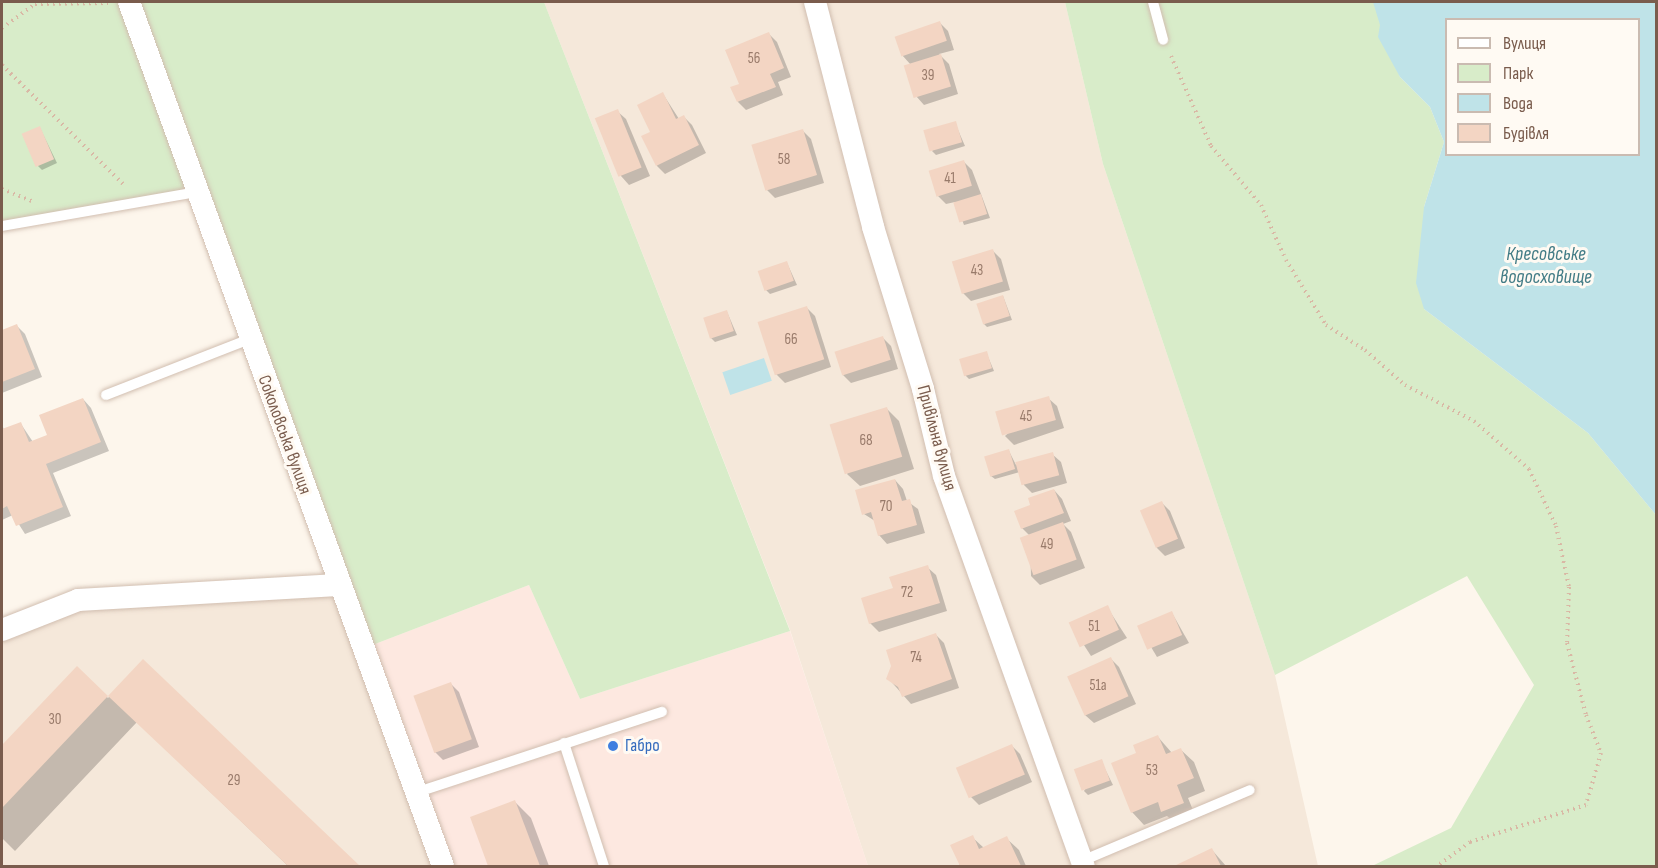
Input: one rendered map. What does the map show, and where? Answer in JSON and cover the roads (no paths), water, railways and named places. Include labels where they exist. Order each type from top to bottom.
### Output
[{"type":"street","name":"Соколовська вулиця","points":[[130,2],[338,585],[443,867]]},
{"type":"street","name":"Привільна вулиця","points":[[815,2],[873,227],[923,389],[944,476],[1083,864]]},
{"type":"street","points":[[2,630],[78,600],[338,585]]},
{"type":"lane","points":[[1153,2],[1163,40]]},
{"type":"lane","points":[[2,226],[197,192]]},
{"type":"lane","points":[[106,395],[250,339]]},
{"type":"lane","points":[[415,793],[662,712]]},
{"type":"lane","points":[[564,743],[604,867]]},
{"type":"lane","points":[[1083,864],[1250,790]]},
{"type":"water","name":"Кресовське водосховище","points":[[1373,2],[1656,2],[1656,515],[1588,433],[1424,309],[1416,283],[1424,207],[1444,142],[1430,107],[1400,77],[1378,37],[1380,25]]},
{"type":"water","points":[[764,358],[772,381],[730,395],[722,372]]},
{"type":"place","name":"Габро","points":[[613,746]]}]
